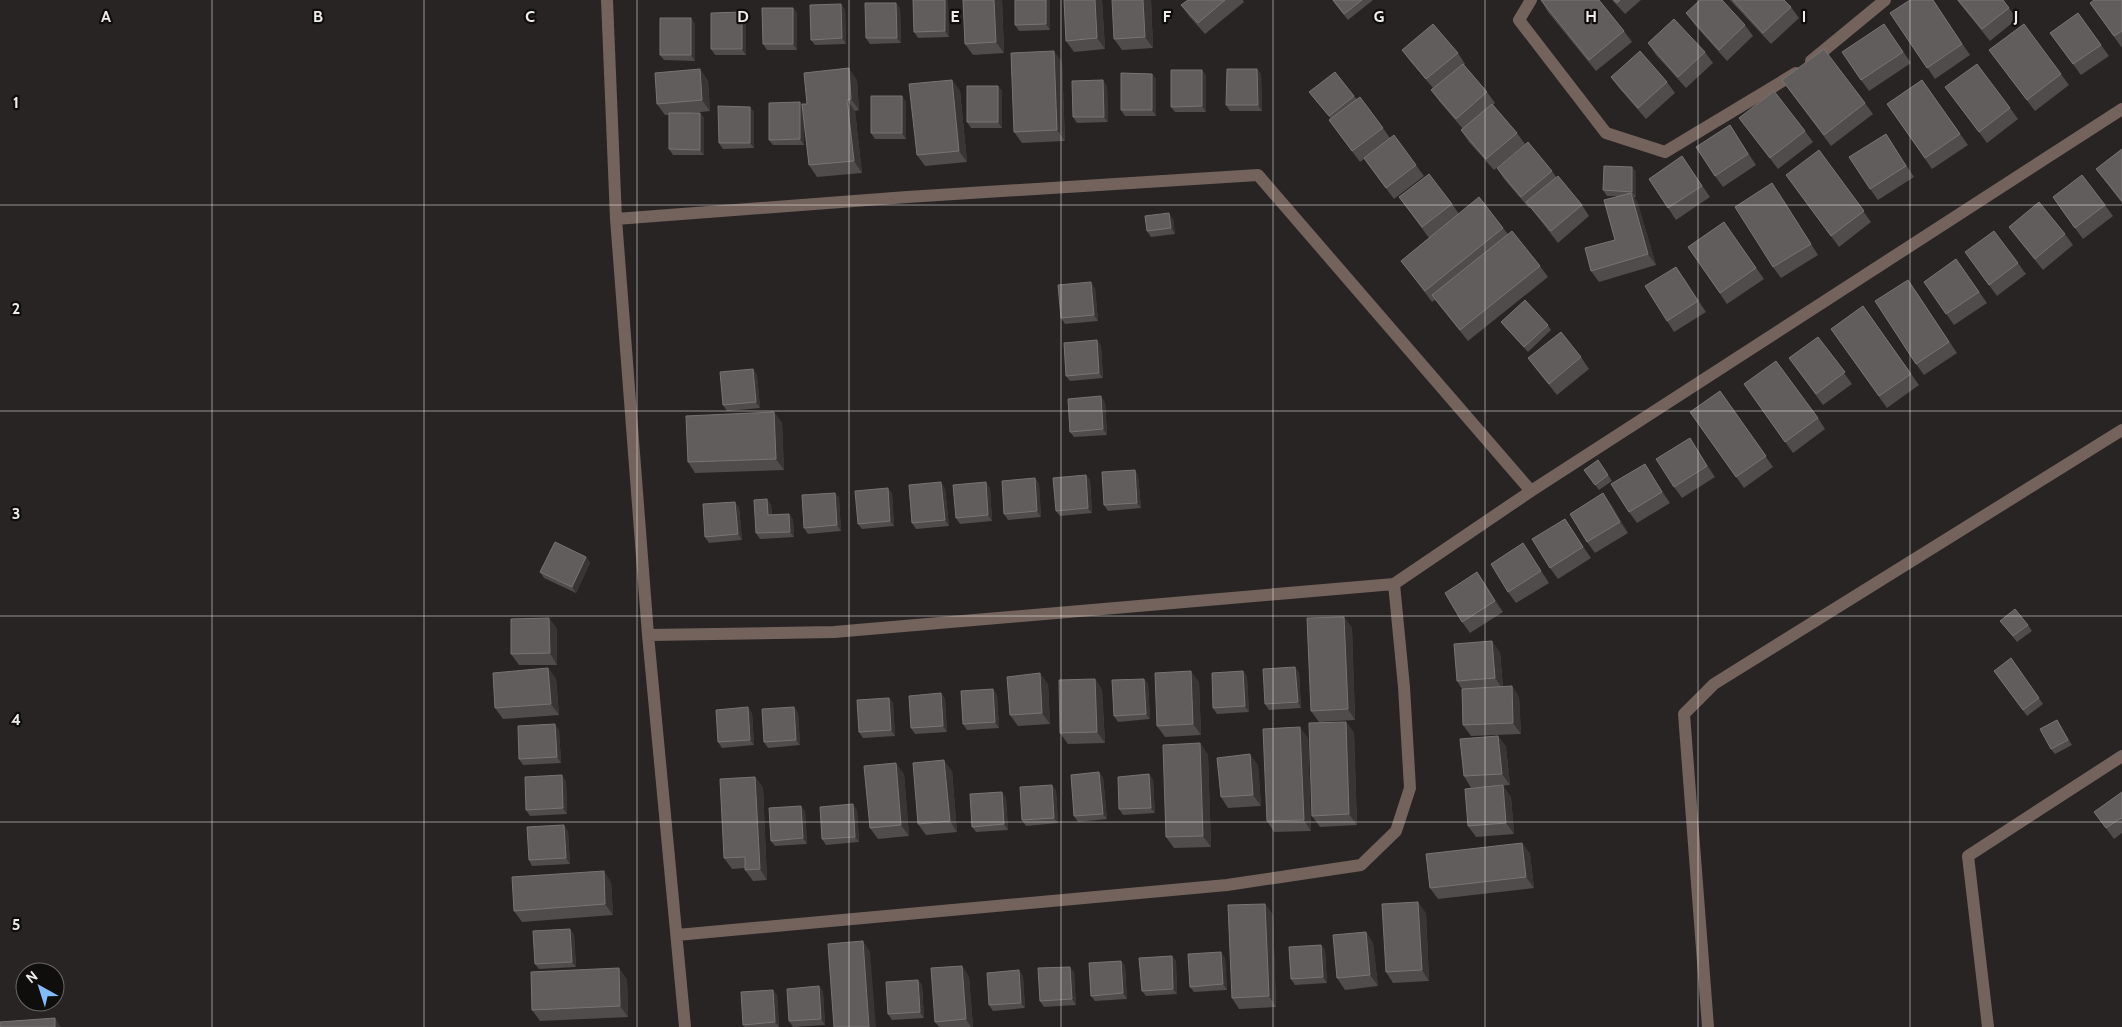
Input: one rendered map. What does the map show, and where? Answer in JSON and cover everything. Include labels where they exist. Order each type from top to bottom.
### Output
[{"type":"street","points":[[607,0],[616,219],[648,635],[685,1027]]},
{"type":"street","points":[[1532,0],[1519,20],[1606,134],[1665,152],[1800,70],[1884,0]]},
{"type":"street","points":[[648,635],[834,632],[1394,584],[1532,491],[2122,108]]},
{"type":"street","points":[[616,219],[906,197],[1258,175],[1532,491]]},
{"type":"street","points":[[1708,1027],[1684,714],[1714,684],[2122,430]]},
{"type":"street","points":[[677,935],[1217,886],[1361,865],[1396,831],[1410,788],[1404,687],[1394,584]]},
{"type":"street","points":[[1988,1027],[1968,856],[2122,756]]},
{"type":"building","points":[[913,0],[945,0],[945,31],[914,32]]},
{"type":"building","points":[[963,0],[994,0],[996,42],[965,44]]},
{"type":"building","points":[[1015,0],[1046,0],[1046,24],[1015,25]]},
{"type":"building","points":[[1064,0],[1095,0],[1097,38],[1066,41]]},
{"type":"building","points":[[1112,0],[1143,0],[1145,37],[1114,39]]},
{"type":"building","points":[[1188,0],[1225,0],[1198,23],[1181,5]]},
{"type":"building","points":[[1333,0],[1362,0],[1344,14]]},
{"type":"building","points":[[1541,0],[1599,0],[1624,31],[1589,60]]},
{"type":"building","points":[[1700,0],[1722,0],[1745,25],[1719,50],[1686,13]]},
{"type":"building","points":[[1733,0],[1784,0],[1791,7],[1763,33]]},
{"type":"building","points":[[1910,0],[1933,0],[1962,44],[1927,68],[1890,13]]},
{"type":"building","points":[[1958,0],[2003,0],[2009,8],[1982,29]]},
{"type":"building","points":[[2094,0],[2122,0],[2122,31],[2114,36],[2090,3]]},
{"type":"building","points":[[865,3],[896,3],[897,38],[866,38]]},
{"type":"building","points":[[841,4],[842,38],[811,40],[810,5]]},
{"type":"building","points":[[762,8],[793,8],[793,44],[763,44]]},
{"type":"building","points":[[742,12],[742,49],[711,49],[711,13]]},
{"type":"building","points":[[2078,13],[2101,45],[2073,64],[2050,33]]},
{"type":"building","points":[[660,18],[691,18],[691,55],[660,55]]},
{"type":"building","points":[[1674,19],[1705,52],[1678,77],[1648,43]]},
{"type":"building","points":[[1433,24],[1458,53],[1426,79],[1402,50]]},
{"type":"building","points":[[1884,24],[1903,52],[1861,80],[1842,52]]},
{"type":"building","points":[[2024,24],[2061,74],[2027,100],[1989,50]]},
{"type":"building","points":[[1824,49],[1865,103],[1824,135],[1782,80]]},
{"type":"building","points":[[1054,51],[1057,130],[1014,132],[1011,53]]},
{"type":"building","points":[[1640,51],[1667,82],[1638,108],[1611,77]]},
{"type":"building","points":[[1463,64],[1487,92],[1456,119],[1431,90]]},
{"type":"building","points":[[1977,64],[2010,108],[1979,132],[1945,87]]},
{"type":"building","points":[[849,68],[851,99],[847,100],[854,161],[809,165],[802,104],[807,104],[804,73]]},
{"type":"building","points":[[700,69],[702,100],[657,104],[655,73]]},
{"type":"building","points":[[1227,69],[1257,69],[1258,105],[1226,105]]},
{"type":"building","points":[[1171,70],[1202,70],[1202,106],[1171,107]]},
{"type":"building","points":[[1335,72],[1354,96],[1329,116],[1309,92]]},
{"type":"building","points":[[1121,73],[1152,74],[1152,110],[1121,110]]},
{"type":"building","points":[[952,80],[959,151],[917,155],[909,84]]},
{"type":"building","points":[[1103,80],[1104,117],[1073,117],[1072,81]]},
{"type":"building","points":[[1922,80],[1960,134],[1925,158],[1887,104]]},
{"type":"building","points":[[967,86],[998,86],[998,122],[967,122]]},
{"type":"building","points":[[1774,91],[1805,131],[1770,158],[1739,118]]},
{"type":"building","points":[[871,96],[902,96],[902,133],[871,133]]},
{"type":"building","points":[[1360,97],[1383,128],[1352,151],[1329,120]]},
{"type":"building","points":[[800,102],[800,139],[769,140],[769,103]]},
{"type":"building","points":[[1492,104],[1517,133],[1486,159],[1461,130]]},
{"type":"building","points":[[718,106],[750,107],[750,143],[719,143]]},
{"type":"building","points":[[669,113],[700,113],[700,150],[669,149]]},
{"type":"building","points":[[1730,125],[1748,154],[1715,176],[1696,147]]},
{"type":"building","points":[[1886,134],[1906,166],[1870,189],[1849,157]]},
{"type":"building","points":[[1394,135],[1416,165],[1386,188],[1364,158]]},
{"type":"building","points":[[1528,142],[1552,171],[1521,197],[1497,168]]},
{"type":"building","points":[[2122,149],[2122,201],[2096,169]]},
{"type":"building","points":[[1819,150],[1864,211],[1831,236],[1786,175]]},
{"type":"building","points":[[1682,156],[1702,186],[1668,208],[1649,179]]},
{"type":"building","points":[[1604,166],[1632,167],[1632,192],[1603,190]]},
{"type":"building","points":[[1429,174],[1452,204],[1422,227],[1399,197]]},
{"type":"building","points":[[2082,175],[2105,205],[2075,228],[2053,197]]},
{"type":"building","points":[[1558,176],[1582,205],[1551,231],[1526,202]]},
{"type":"building","points":[[1772,183],[1811,244],[1773,267],[1735,207]]},
{"type":"building","points":[[1631,193],[1648,254],[1591,271],[1585,248],[1615,240],[1604,200]]},
{"type":"building","points":[[1479,197],[1503,228],[1425,291],[1401,261]]},
{"type":"building","points":[[2039,202],[2065,234],[2035,259],[2009,227]]},
{"type":"building","points":[[1169,213],[1171,228],[1147,231],[1145,216]]},
{"type":"building","points":[[1724,222],[1756,268],[1720,293],[1688,247]]},
{"type":"building","points":[[1512,231],[1540,266],[1460,330],[1432,295]]},
{"type":"building","points":[[1994,231],[2018,263],[1989,285],[1965,252]]},
{"type":"building","points":[[1956,259],[1979,292],[1946,314],[1924,282]]},
{"type":"building","points":[[1676,267],[1698,301],[1667,321],[1645,286]]},
{"type":"building","points":[[1908,280],[1949,342],[1916,364],[1875,301]]},
{"type":"building","points":[[1091,282],[1094,315],[1061,318],[1058,285]]},
{"type":"building","points":[[1525,300],[1548,325],[1524,347],[1501,322]]},
{"type":"building","points":[[1863,306],[1911,374],[1879,396],[1831,329]]},
{"type":"building","points":[[1561,332],[1581,357],[1549,384],[1528,358]]},
{"type":"building","points":[[1818,337],[1845,372],[1816,394],[1789,358]]},
{"type":"building","points":[[1097,340],[1099,373],[1066,376],[1064,343]]},
{"type":"building","points":[[1776,361],[1818,418],[1785,442],[1744,384]]},
{"type":"building","points":[[753,369],[756,402],[723,405],[720,372]]},
{"type":"building","points":[[1720,391],[1766,456],[1736,477],[1690,412]]},
{"type":"building","points":[[1101,396],[1103,429],[1070,432],[1068,399]]},
{"type":"building","points":[[774,412],[776,459],[688,462],[686,416]]},
{"type":"building","points":[[1690,438],[1707,466],[1674,487],[1656,459]]},
{"type":"building","points":[[1598,460],[1608,475],[1595,485],[1584,470]]},
{"type":"building","points":[[1645,464],[1662,492],[1629,512],[1611,484]]},
{"type":"building","points":[[1135,470],[1137,503],[1104,505],[1102,472]]},
{"type":"building","points":[[1086,475],[1088,508],[1056,511],[1053,478]]},
{"type":"building","points":[[1035,478],[1037,511],[1004,514],[1002,481]]},
{"type":"building","points":[[941,482],[945,520],[912,523],[909,485]]},
{"type":"building","points":[[986,482],[988,515],[956,518],[953,485]]},
{"type":"building","points":[[888,488],[890,521],[858,524],[855,491]]},
{"type":"building","points":[[835,493],[837,525],[804,528],[802,495]]},
{"type":"building","points":[[1603,493],[1620,522],[1587,542],[1570,514]]},
{"type":"building","points":[[767,499],[768,515],[789,514],[790,532],[756,533],[754,500]]},
{"type":"building","points":[[735,502],[738,534],[705,537],[703,504]]},
{"type":"building","points":[[1565,519],[1583,547],[1550,568],[1532,539]]},
{"type":"building","points":[[555,542],[586,557],[572,587],[540,572]]},
{"type":"building","points":[[1523,543],[1541,571],[1508,592],[1491,564]]},
{"type":"building","points":[[1477,572],[1495,601],[1462,622],[1445,593]]},
{"type":"building","points":[[2015,609],[2028,625],[2013,636],[2000,621]]},
{"type":"building","points":[[1344,617],[1348,709],[1311,711],[1307,618]]},
{"type":"building","points":[[549,618],[550,653],[511,654],[511,619]]},
{"type":"building","points":[[1492,641],[1495,678],[1457,681],[1454,644]]},
{"type":"building","points":[[2011,658],[2039,698],[2023,710],[1994,671]]},
{"type":"building","points":[[1295,667],[1298,702],[1265,704],[1263,669]]},
{"type":"building","points":[[548,668],[551,704],[495,708],[493,673]]},
{"type":"building","points":[[1191,671],[1193,724],[1157,726],[1155,673]]},
{"type":"building","points":[[1243,671],[1245,706],[1213,708],[1212,673]]},
{"type":"building","points":[[1040,673],[1042,713],[1010,715],[1007,677]]},
{"type":"building","points":[[1095,679],[1097,732],[1060,733],[1059,680]]},
{"type":"building","points":[[1144,679],[1146,714],[1114,716],[1112,680]]},
{"type":"building","points":[[1512,686],[1513,723],[1463,725],[1462,689]]},
{"type":"building","points":[[993,689],[995,722],[963,724],[961,691]]},
{"type":"building","points":[[941,693],[943,726],[911,728],[909,696]]},
{"type":"building","points":[[889,698],[891,730],[859,732],[857,700]]},
{"type":"building","points":[[748,707],[750,740],[718,742],[716,710]]},
{"type":"building","points":[[794,707],[796,740],[764,742],[762,709]]},
{"type":"building","points":[[2057,720],[2068,740],[2051,749],[2040,729]]},
{"type":"building","points":[[1346,722],[1349,814],[1312,816],[1309,723]]},
{"type":"building","points":[[555,724],[557,757],[519,759],[518,726]]},
{"type":"building","points":[[1300,727],[1304,820],[1267,821],[1263,729]]},
{"type":"building","points":[[1498,736],[1502,774],[1464,776],[1460,739]]},
{"type":"building","points":[[1200,743],[1203,836],[1166,837],[1163,745]]},
{"type":"building","points":[[1250,754],[1253,795],[1221,797],[1217,758]]},
{"type":"building","points":[[944,760],[950,821],[918,824],[913,763]]},
{"type":"building","points":[[896,763],[901,825],[870,828],[864,766]]},
{"type":"building","points":[[1099,772],[1103,814],[1074,816],[1071,775]]},
{"type":"building","points":[[1149,774],[1151,808],[1119,809],[1118,777]]},
{"type":"building","points":[[562,775],[563,808],[526,810],[525,777]]},
{"type":"building","points":[[755,777],[760,869],[745,870],[745,857],[724,858],[720,779]]},
{"type":"building","points":[[1052,785],[1054,818],[1022,820],[1020,787]]},
{"type":"building","points":[[1503,785],[1506,823],[1468,826],[1465,789]]},
{"type":"building","points":[[1002,792],[1004,824],[972,827],[970,794]]},
{"type":"building","points":[[2122,792],[2122,819],[2106,828],[2094,812]]},
{"type":"building","points":[[853,804],[855,837],[822,839],[820,807]]},
{"type":"building","points":[[801,806],[803,838],[771,841],[769,808]]},
{"type":"building","points":[[564,825],[566,858],[529,860],[527,827]]},
{"type":"building","points":[[1522,843],[1526,877],[1430,888],[1426,854]]},
{"type":"building","points":[[604,871],[605,904],[514,911],[512,877]]},
{"type":"building","points":[[1418,902],[1422,970],[1386,972],[1382,904]]},
{"type":"building","points":[[1265,904],[1269,996],[1232,998],[1228,905]]},
{"type":"building","points":[[570,929],[572,962],[535,964],[533,931]]},
{"type":"building","points":[[1366,932],[1370,975],[1337,978],[1333,935]]},
{"type":"building","points":[[863,941],[869,1027],[834,1027],[828,944]]},
{"type":"building","points":[[1321,945],[1323,977],[1291,979],[1289,947]]},
{"type":"building","points":[[1221,952],[1223,984],[1190,987],[1188,954]]},
{"type":"building","points":[[1172,956],[1173,989],[1142,991],[1139,958]]},
{"type":"building","points":[[1121,961],[1123,993],[1091,996],[1089,963]]},
{"type":"building","points":[[962,966],[966,1019],[935,1022],[931,968]]},
{"type":"building","points":[[1070,967],[1072,999],[1040,1001],[1038,968]]},
{"type":"building","points":[[619,968],[620,1006],[532,1010],[531,972]]},
{"type":"building","points":[[1019,970],[1021,1003],[989,1005],[987,973]]},
{"type":"building","points":[[918,980],[920,1012],[888,1014],[886,982]]},
{"type":"building","points":[[819,986],[821,1019],[789,1021],[787,989]]},
{"type":"building","points":[[773,990],[775,1022],[743,1025],[741,992]]},
{"type":"building","points":[[55,1018],[55,1027],[0,1027],[0,1022]]}]
